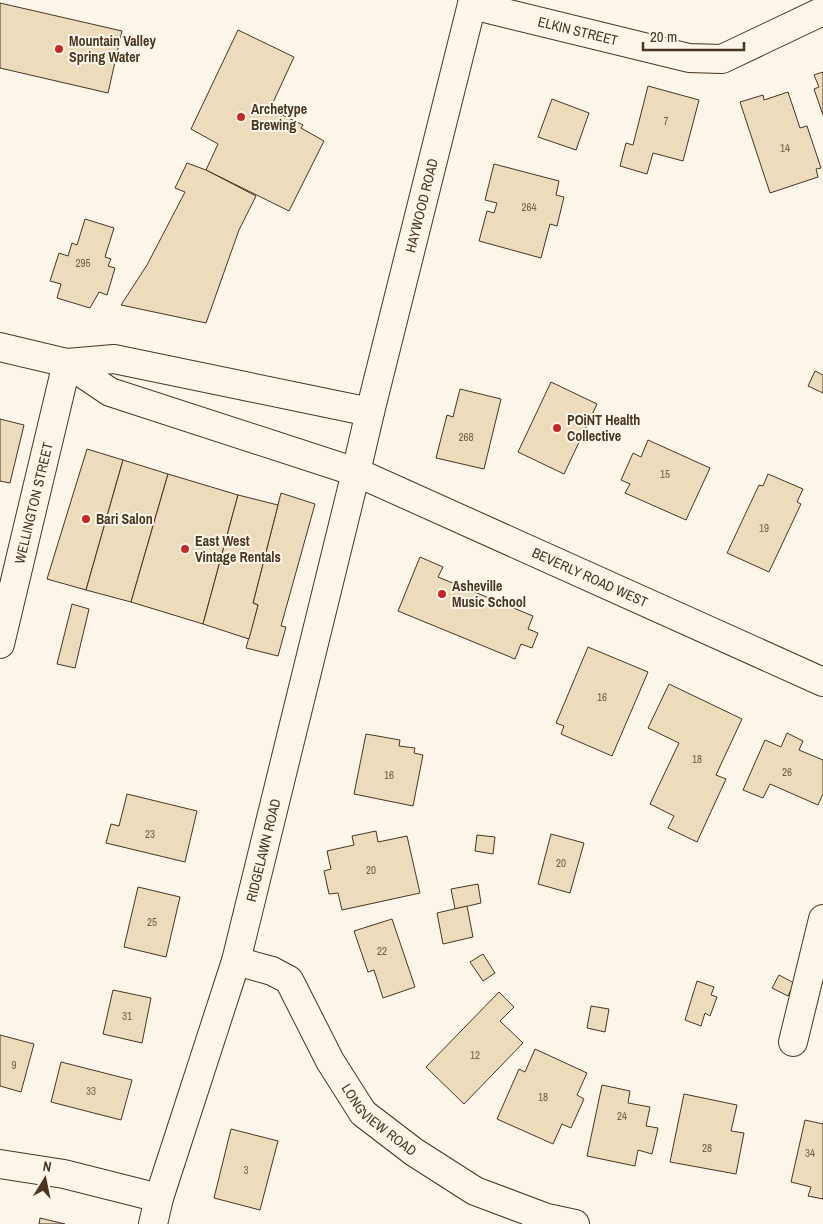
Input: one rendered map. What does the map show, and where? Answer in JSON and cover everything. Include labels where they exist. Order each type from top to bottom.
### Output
[{"type":"street","name":"ELKIN STREET","points":[[472,2],[689,58],[722,59],[823,11]]},
{"type":"street","name":"HAYWOOD ROAD","points":[[356,472],[472,2]]},
{"type":"street","points":[[0,347],[67,363],[114,359],[370,412]]},
{"type":"street","points":[[67,363],[110,392],[356,472]]},
{"type":"street","name":"WELLINGTON STREET","points":[[0,644],[67,363]]},
{"type":"street","name":"BEVERLY ROAD WEST","points":[[356,472],[823,682]]},
{"type":"street","name":"RIDGELAWN ROAD","points":[[156,1211],[236,962],[356,472]]},
{"type":"street","points":[[793,1042],[823,919]]},
{"type":"street","name":"LONGVIEW ROAD","points":[[236,962],[272,971],[289,980],[330,1061],[364,1113],[385,1130],[414,1152],[476,1191],[547,1218],[575,1224]]},
{"type":"street","points":[[0,1164],[64,1174],[156,1211]]},
{"type":"building","name":"Mountain Valley Spring Water","points":[[0,3],[122,31],[108,93],[0,68]]},
{"type":"building","name":"Archetype Brewing","points":[[238,30],[294,57],[270,109],[303,125],[301,128],[324,141],[289,211],[206,170],[218,144],[191,129]]},
{"type":"building","points":[[823,72],[823,115],[814,89],[819,87],[814,75]]},
{"type":"building","points":[[648,86],[699,100],[683,161],[653,153],[647,174],[620,166],[626,143],[633,145]]},
{"type":"building","points":[[788,92],[800,128],[807,126],[821,168],[816,169],[818,177],[770,193],[740,102],[763,95],[764,100]]},
{"type":"building","points":[[552,99],[589,113],[576,150],[538,137]]},
{"type":"building","points":[[187,163],[206,170],[256,196],[239,230],[206,323],[121,305],[147,265],[185,192],[175,188]]},
{"type":"building","points":[[494,164],[559,181],[556,195],[564,197],[557,226],[550,224],[541,258],[479,241],[487,211],[494,213],[497,203],[485,200]]},
{"type":"building","points":[[85,219],[114,228],[105,257],[111,259],[108,266],[115,268],[107,295],[99,292],[90,308],[57,298],[61,284],[50,281],[59,253],[68,256],[72,243],[77,245]]},
{"type":"building","points":[[815,371],[823,375],[823,393],[808,386]]},
{"type":"building","name":"POiNT Health Collective","points":[[551,382],[597,404],[564,474],[518,452]]},
{"type":"building","points":[[460,389],[501,399],[484,469],[436,458],[447,415],[453,417]]},
{"type":"building","points":[[0,419],[24,425],[10,483],[0,481]]},
{"type":"building","points":[[648,440],[710,468],[686,520],[625,493],[630,484],[621,480],[633,453],[641,457]]},
{"type":"building","name":"Bari Salon","points":[[87,449],[123,460],[86,590],[47,579]]},
{"type":"building","points":[[123,460],[168,474],[131,602],[86,590]]},
{"type":"building","name":"East West Vintage Rentals","points":[[168,474],[238,495],[203,624],[131,602]]},
{"type":"building","points":[[768,474],[803,489],[797,502],[801,504],[769,572],[727,553],[759,485],[763,486]]},
{"type":"building","points":[[281,493],[315,504],[281,626],[286,627],[278,656],[246,648],[258,605],[253,603]]},
{"type":"building","points":[[238,495],[278,505],[253,603],[258,605],[249,639],[203,624]]},
{"type":"building","name":"Asheville Music School","points":[[420,557],[443,567],[438,577],[533,616],[528,629],[538,633],[532,648],[521,644],[515,659],[398,611]]},
{"type":"building","points":[[72,604],[89,609],[75,668],[57,664]]},
{"type":"building","points":[[588,647],[648,672],[612,756],[561,734],[564,726],[556,723]]},
{"type":"building","points":[[669,684],[742,719],[716,775],[726,779],[697,842],[668,828],[674,816],[650,804],[679,743],[648,728]]},
{"type":"building","points":[[787,733],[803,741],[799,750],[823,760],[823,794],[818,805],[770,784],[763,798],[743,790],[765,740],[781,747]]},
{"type":"building","points":[[366,734],[400,740],[399,746],[415,748],[414,753],[423,755],[413,806],[354,794]]},
{"type":"building","points":[[127,794],[197,811],[185,862],[106,843],[111,824],[119,826]]},
{"type":"building","points":[[376,831],[378,842],[407,836],[420,893],[342,910],[338,893],[329,894],[324,871],[331,869],[327,851],[354,845],[352,836]]},
{"type":"building","points":[[551,834],[584,843],[570,893],[538,884]]},
{"type":"building","points":[[477,835],[495,837],[493,854],[475,851]]},
{"type":"building","points":[[478,884],[481,903],[455,909],[451,889]]},
{"type":"building","points":[[138,887],[180,897],[166,957],[124,947]]},
{"type":"building","points":[[467,906],[473,937],[443,944],[437,913]]},
{"type":"building","points":[[392,919],[415,987],[383,998],[374,970],[368,972],[354,931]]},
{"type":"building","points":[[483,954],[495,973],[483,981],[470,962]]},
{"type":"building","points":[[779,975],[794,983],[788,996],[772,988]]},
{"type":"building","points":[[697,981],[714,987],[711,995],[717,997],[710,1016],[705,1013],[701,1026],[685,1020]]},
{"type":"building","points":[[113,990],[151,998],[142,1043],[103,1034]]},
{"type":"building","points":[[499,992],[514,1007],[500,1021],[523,1043],[464,1104],[426,1067]]},
{"type":"building","points":[[591,1006],[609,1009],[605,1032],[587,1028]]},
{"type":"building","points":[[0,1035],[34,1044],[21,1092],[0,1086]]},
{"type":"building","points":[[535,1049],[587,1073],[577,1095],[584,1099],[571,1128],[562,1124],[553,1144],[497,1119],[519,1069],[525,1072]]},
{"type":"building","points":[[61,1062],[132,1080],[121,1120],[51,1102]]},
{"type":"building","points":[[602,1085],[630,1091],[628,1103],[650,1107],[646,1126],[658,1128],[652,1154],[638,1150],[635,1166],[587,1156]]},
{"type":"building","points":[[684,1094],[737,1105],[731,1131],[744,1133],[736,1174],[670,1162]]},
{"type":"building","points":[[805,1120],[823,1124],[823,1199],[808,1196],[811,1187],[791,1182]]},
{"type":"building","points":[[231,1129],[278,1141],[260,1210],[214,1198]]},
{"type":"building","points":[[40,1218],[65,1224],[39,1224]]},
{"type":"place","name":"Mountain Valley Spring Water","points":[[59,49]]},
{"type":"place","name":"Archetype Brewing","points":[[241,117]]},
{"type":"place","name":"POiNT Health Collective","points":[[557,428]]},
{"type":"place","name":"Bari Salon","points":[[86,519]]},
{"type":"place","name":"East West Vintage Rentals","points":[[185,549]]},
{"type":"place","name":"Asheville Music School","points":[[442,594]]}]
